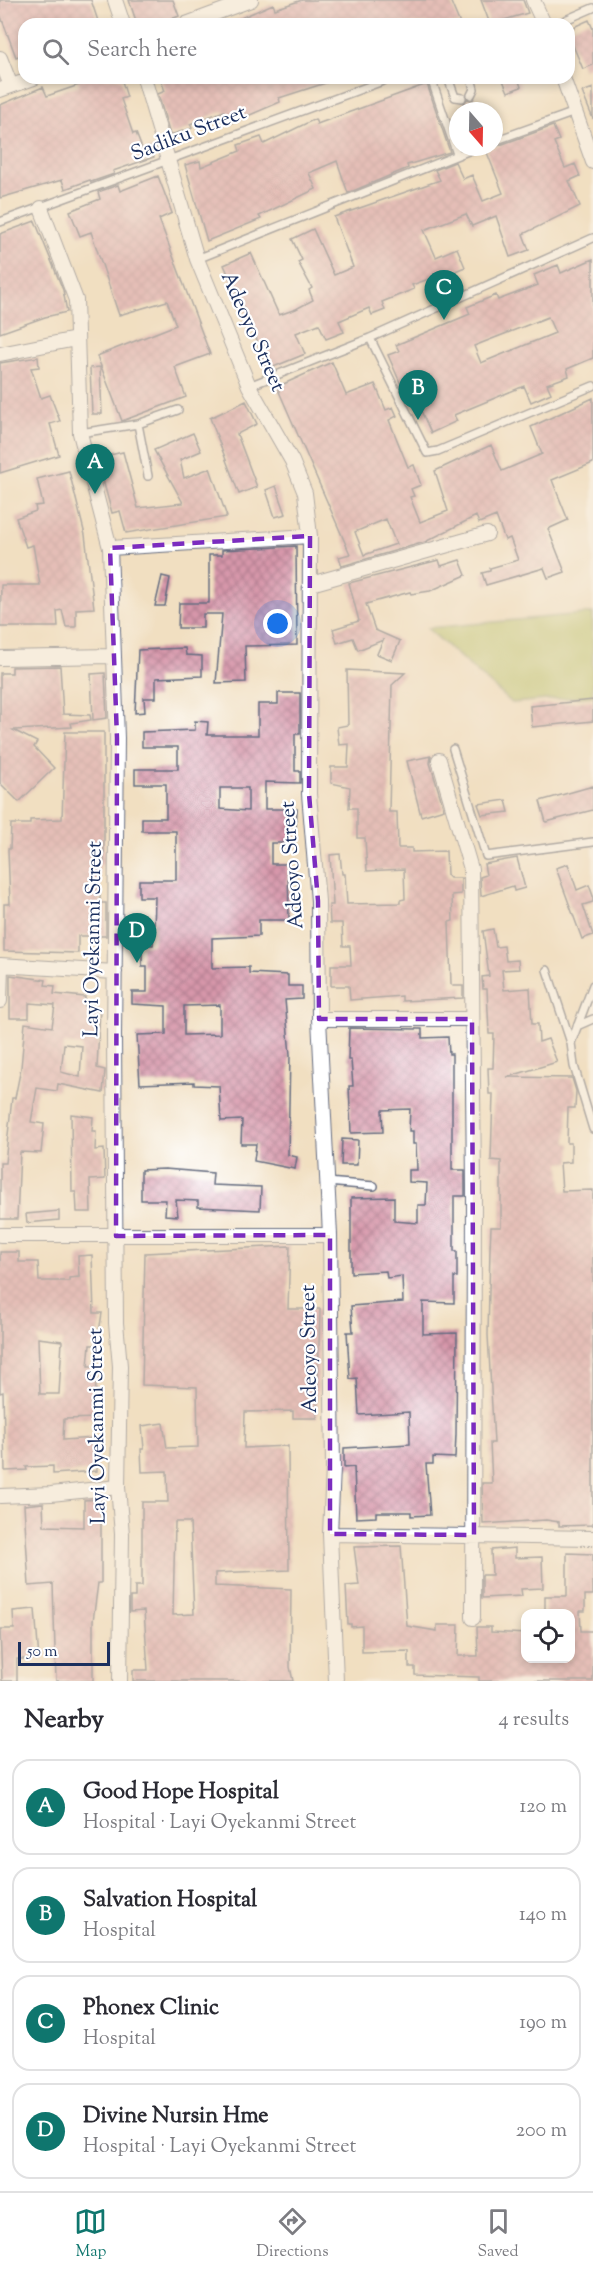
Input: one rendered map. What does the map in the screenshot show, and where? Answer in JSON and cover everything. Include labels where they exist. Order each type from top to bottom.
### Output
[{"type":"street","points":[[115,0],[121,18]]},
{"type":"street","points":[[202,18],[251,0]]},
{"type":"street","points":[[533,0],[541,18]]},
{"type":"street","points":[[0,58],[5,88]]},
{"type":"street","name":"Adeoyo Street","points":[[146,84],[170,160],[197,259],[249,386],[292,461],[305,493],[310,536],[311,584],[309,794],[318,901],[319,1019],[330,1235],[333,1468],[330,1534],[336,1681]]},
{"type":"street","points":[[565,84],[593,162]]},
{"type":"street","name":"Layi Oyekanmi Street","points":[[41,208],[76,300],[80,433],[110,548],[117,738],[116,1323],[120,1366],[118,1486],[122,1534],[120,1681]]},
{"type":"street","points":[[0,354],[76,339]]},
{"type":"street","points":[[311,584],[487,534]]},
{"type":"street","points":[[110,548],[310,536]]},
{"type":"street","points":[[0,658],[113,656]]},
{"type":"street","points":[[439,760],[470,858],[473,1618]]},
{"type":"street","points":[[0,1001],[1,965],[115,972]]},
{"type":"street","points":[[319,1019],[472,1019]]},
{"type":"street","points":[[0,1235],[330,1235]]},
{"type":"street","points":[[0,1496],[51,1494],[118,1486]]},
{"type":"street","points":[[330,1534],[474,1534],[593,1538]]},
{"type":"lane","points":[[570,18],[593,8]]},
{"type":"lane","name":"Sadiku Street","points":[[0,222],[375,84]]},
{"type":"lane","points":[[434,84],[449,130]]},
{"type":"lane","points":[[450,84],[455,97],[462,98]]},
{"type":"lane","points":[[471,95],[474,89],[473,84]]},
{"type":"lane","points":[[503,138],[576,112]]},
{"type":"lane","points":[[197,259],[452,156]]},
{"type":"lane","points":[[249,386],[370,338],[593,238]]},
{"type":"lane","points":[[370,338],[427,453],[438,451],[593,386]]},
{"type":"lane","points":[[80,433],[138,424],[178,410]]},
{"type":"lane","points":[[138,424],[148,476]]},
{"type":"lane","points":[[453,749],[486,856],[593,842]]},
{"type":"lane","points":[[547,970],[571,1043],[574,1066],[593,1129]]},
{"type":"lane","points":[[571,1043],[593,986]]},
{"type":"lane","points":[[577,1026],[593,1019]]},
{"type":"lane","points":[[327,1182],[374,1186]]},
{"type":"highlighted area","points":[[310,536],[309,794],[318,901],[319,1019],[472,1019],[474,1535],[330,1534],[330,1235],[116,1236],[117,738],[110,548]]},
{"type":"green space","points":[[593,613],[593,696],[512,703],[427,628]]},
{"type":"building","points":[[0,0],[91,0],[97,18],[18,18],[18,56],[16,57],[0,14]]},
{"type":"building","points":[[129,0],[173,0],[179,16],[174,18],[135,18]]},
{"type":"building","points":[[302,0],[450,0],[458,18],[241,18],[273,4],[275,9]]},
{"type":"building","points":[[481,0],[523,0],[528,13],[511,18],[488,18]]},
{"type":"building","points":[[589,20],[593,29],[593,65],[583,69],[575,50],[575,26]]},
{"type":"building","points":[[123,84],[127,97],[121,99],[133,134],[136,133],[143,151],[151,148],[154,157],[113,171],[114,174],[65,189],[62,180],[0,198],[0,105],[43,87],[47,96],[79,85]]},
{"type":"building","points":[[162,84],[322,84],[279,98],[280,102],[229,124],[224,111],[190,124],[192,128],[170,135],[158,94],[165,91]]},
{"type":"building","points":[[427,84],[449,152],[407,165],[408,168],[348,193],[337,161],[309,173],[316,189],[259,216],[261,219],[207,241],[185,165],[200,161],[201,167],[240,151],[238,145],[261,137],[264,144],[315,119],[317,124]]},
{"type":"building","points":[[505,84],[520,84],[521,87],[508,92]]},
{"type":"building","points":[[593,88],[593,119],[582,92]]},
{"type":"building","points":[[553,126],[559,140],[554,142],[565,168],[575,164],[580,176],[569,181],[580,206],[523,234],[529,250],[510,257],[496,216],[472,226],[466,214],[424,230],[436,257],[457,248],[465,267],[412,285],[414,289],[382,302],[385,310],[372,315],[369,308],[339,321],[344,332],[326,339],[319,324],[296,333],[305,354],[266,370],[255,334],[224,265],[251,253],[279,315],[296,309],[313,300],[309,290],[312,288],[298,262],[302,260],[292,239],[313,229],[334,275],[353,267],[334,217],[440,180],[435,170],[455,162],[463,179],[472,175],[483,201],[503,193],[488,156],[503,156],[503,144]]},
{"type":"building","points":[[158,176],[172,213],[159,219],[210,354],[175,367],[186,397],[122,421],[97,356],[176,325],[167,301],[119,315],[91,232],[80,236],[70,211],[100,199],[98,192],[118,185],[120,191]]},
{"type":"building","points":[[35,221],[63,290],[67,312],[45,317],[0,333],[0,234]]},
{"type":"building","points":[[593,259],[593,358],[567,369],[569,376],[547,384],[551,393],[531,402],[524,386],[454,415],[457,421],[431,433],[409,384],[402,387],[388,355],[399,351],[396,345],[470,314],[467,307],[496,295],[498,300],[538,285],[534,275],[558,265],[561,273]],"holes":[[[548,317],[555,333],[481,363],[474,346]]]},
{"type":"building","points":[[38,357],[39,367],[31,368],[41,398],[50,395],[60,421],[50,424],[59,455],[0,473],[0,363]]},
{"type":"building","points":[[332,362],[346,395],[375,384],[386,410],[393,407],[397,416],[389,420],[408,467],[414,465],[421,485],[411,489],[414,496],[410,497],[420,522],[448,511],[435,471],[491,445],[502,471],[542,454],[531,427],[593,398],[593,463],[552,480],[568,520],[548,529],[565,572],[548,578],[544,568],[486,585],[482,573],[490,571],[490,568],[518,560],[510,538],[505,540],[496,516],[479,523],[476,516],[425,542],[342,566],[339,557],[350,554],[277,387]],"holes":[[[386,519],[396,544],[364,555],[355,532]]]},
{"type":"building","points":[[100,367],[102,414],[92,414],[90,368]]},
{"type":"building","points":[[246,401],[257,424],[237,434],[257,487],[239,494],[210,418]]},
{"type":"building","points":[[193,433],[201,451],[180,460],[184,478],[210,468],[227,517],[126,533],[120,511],[112,513],[97,458],[123,452],[138,508],[183,503],[154,450]]},
{"type":"building","points":[[69,471],[85,535],[94,608],[76,609],[76,627],[66,627],[62,610],[57,611],[58,627],[0,627],[1,585],[40,585],[33,545],[26,547],[16,518],[36,511],[35,506],[43,505],[37,479]]},
{"type":"building","points":[[276,486],[286,514],[275,517],[266,490]]},
{"type":"building","points":[[296,546],[297,645],[245,646],[246,682],[216,683],[222,614],[203,614],[203,628],[178,628],[179,603],[209,603],[209,555],[222,555],[222,550]]},
{"type":"building","points":[[439,560],[441,566],[460,560],[466,575],[430,591],[411,594],[410,592],[366,604],[375,630],[400,641],[392,660],[377,654],[383,640],[358,650],[353,638],[337,643],[333,629],[359,621],[349,583]]},
{"type":"building","points":[[162,576],[170,578],[165,606],[155,606]]},
{"type":"building","points":[[185,648],[186,655],[202,656],[202,676],[156,678],[156,698],[144,698],[145,712],[135,713],[138,650]]},
{"type":"building","points":[[60,666],[63,714],[90,715],[91,720],[71,723],[72,727],[13,730],[37,742],[34,747],[54,768],[19,802],[0,783],[0,673],[12,673],[12,667]]},
{"type":"building","points":[[347,670],[405,673],[392,685],[389,812],[397,812],[398,848],[412,848],[412,852],[446,851],[447,875],[450,878],[461,878],[461,894],[452,895],[453,921],[449,922],[451,984],[463,986],[463,998],[402,1001],[402,996],[350,1000],[349,986],[331,986],[331,965],[351,965],[350,946],[343,946],[342,923],[330,923],[329,905],[333,905],[330,855],[340,854],[342,874],[345,874],[347,904],[400,903],[400,900],[405,899],[404,869],[367,871],[365,838],[357,838],[357,808],[349,808],[350,787],[331,783],[331,767],[348,767],[349,744],[339,745],[337,727],[348,725]]},
{"type":"building","points":[[105,673],[107,718],[93,720],[91,674]]},
{"type":"building","points":[[278,693],[300,693],[300,734],[295,734],[295,771],[300,771],[300,783],[265,782],[265,809],[297,809],[295,843],[271,843],[271,864],[288,864],[289,920],[259,920],[259,936],[212,938],[212,968],[249,967],[249,973],[288,975],[288,986],[302,986],[302,999],[285,1000],[290,1055],[288,1155],[297,1157],[295,1169],[254,1161],[256,1144],[241,1144],[242,1120],[221,1121],[219,1086],[194,1085],[194,1082],[140,1084],[137,1035],[166,1034],[166,1006],[132,1004],[132,992],[147,992],[147,966],[142,966],[142,945],[153,945],[154,932],[155,897],[139,897],[139,880],[176,880],[176,831],[142,831],[142,818],[166,818],[166,784],[135,784],[135,769],[178,769],[178,747],[142,747],[142,732],[195,730],[195,721],[208,722],[207,735],[258,735],[258,704],[278,704]],"holes":[[[220,788],[248,788],[248,811],[220,809]],[[220,1005],[220,1034],[184,1035],[184,1006]]]},
{"type":"building","points":[[593,700],[593,721],[532,727],[530,706]]},
{"type":"building","points":[[65,732],[104,732],[104,865],[100,865],[100,903],[106,903],[106,936],[78,936],[78,953],[4,951],[4,904],[10,904],[8,849],[10,849],[11,824],[30,824],[30,820],[62,819]]},
{"type":"building","points":[[431,756],[430,763],[444,809],[421,816],[407,761]]},
{"type":"building","points":[[593,786],[593,810],[546,822],[540,801]]},
{"type":"building","points":[[506,800],[509,812],[482,815],[478,804]]},
{"type":"building","points":[[517,858],[525,888],[514,891],[513,886],[481,896],[480,877],[486,875],[484,864]]},
{"type":"building","points":[[568,864],[577,890],[589,885],[593,896],[593,902],[583,905],[593,935],[582,939],[556,868]]},
{"type":"building","points":[[493,929],[496,947],[504,946],[506,961],[518,960],[519,969],[502,970],[504,990],[530,988],[532,1024],[538,1024],[539,1042],[548,1039],[557,1062],[507,1077],[572,1078],[576,1091],[575,1108],[568,1108],[567,1143],[571,1143],[571,1162],[560,1163],[562,1191],[593,1190],[593,1525],[559,1526],[559,1522],[546,1520],[483,1524],[482,1483],[492,1483],[490,1443],[494,1443],[488,1335],[491,1227],[501,1227],[501,1161],[491,1160],[493,1094],[489,1094],[488,1068],[493,1068],[494,1034],[489,1034],[487,989],[483,989],[482,977],[489,976],[483,931]]},
{"type":"building","points":[[10,975],[46,980],[45,985],[55,986],[54,994],[85,997],[85,1008],[100,1009],[97,1068],[105,1070],[103,1093],[58,1084],[57,1091],[37,1088],[31,1122],[44,1124],[41,1153],[20,1152],[17,1219],[0,1219],[0,1163],[5,1163],[12,1098],[15,1098],[21,1068],[25,1023],[52,1027],[55,1005],[29,1003],[29,1018],[10,1018]],"holes":[[[64,1044],[82,1046],[80,1077],[61,1072]]]},
{"type":"building","points":[[349,1028],[422,1029],[422,1038],[448,1037],[449,1054],[452,1054],[452,1170],[465,1170],[465,1196],[454,1196],[454,1251],[457,1251],[457,1277],[454,1277],[454,1303],[423,1302],[423,1334],[457,1333],[455,1458],[433,1457],[433,1464],[426,1464],[430,1515],[411,1516],[411,1512],[376,1512],[376,1517],[356,1518],[354,1467],[344,1468],[344,1448],[410,1444],[409,1412],[359,1415],[357,1378],[350,1379],[347,1332],[353,1332],[351,1306],[403,1302],[402,1276],[387,1278],[386,1271],[351,1273],[351,1198],[394,1197],[394,1221],[418,1223],[418,1205],[426,1205],[427,1183],[409,1182],[409,1170],[417,1170],[416,1144],[413,1144],[413,1131],[409,1131],[410,1109],[382,1110],[383,1132],[351,1133],[349,1086],[353,1086],[351,1060],[348,1060]]},
{"type":"building","points":[[71,1114],[93,1117],[92,1131],[96,1131],[95,1150],[104,1149],[105,1179],[90,1180],[91,1212],[77,1212],[76,1192],[72,1192]]},
{"type":"building","points":[[342,1139],[358,1140],[357,1165],[341,1165]]},
{"type":"building","points":[[165,1169],[213,1173],[212,1185],[261,1187],[260,1210],[198,1207],[198,1201],[176,1200],[178,1216],[165,1215],[166,1200],[141,1200],[141,1170]]},
{"type":"building","points":[[59,1211],[59,1220],[27,1223],[26,1214]]},
{"type":"building","points":[[290,1246],[288,1309],[320,1309],[317,1418],[293,1418],[293,1411],[245,1412],[244,1448],[288,1446],[289,1570],[215,1573],[215,1586],[291,1589],[290,1667],[293,1681],[133,1681],[133,1670],[148,1670],[144,1611],[130,1612],[130,1597],[135,1597],[135,1586],[142,1586],[142,1502],[168,1502],[167,1471],[142,1472],[141,1449],[144,1449],[142,1426],[163,1423],[167,1448],[198,1447],[197,1387],[142,1385],[145,1253]],"holes":[[[175,1522],[190,1522],[194,1614],[173,1615]]]},
{"type":"building","points":[[0,1252],[19,1252],[19,1262],[38,1262],[39,1281],[69,1281],[69,1278],[79,1277],[78,1256],[92,1255],[94,1313],[102,1313],[97,1345],[90,1345],[88,1366],[97,1366],[95,1401],[98,1418],[64,1419],[63,1440],[95,1438],[97,1471],[53,1474],[53,1466],[26,1467],[27,1470],[5,1471],[3,1392],[0,1393]],"holes":[[[38,1338],[62,1341],[59,1394],[40,1394]]]},
{"type":"building","points":[[101,1499],[101,1583],[98,1583],[93,1621],[93,1681],[56,1681],[53,1584],[29,1586],[24,1505],[43,1503],[44,1526],[84,1527],[84,1500]]},
{"type":"building","points":[[401,1546],[407,1626],[437,1631],[437,1625],[459,1625],[458,1656],[478,1656],[477,1627],[491,1627],[491,1632],[521,1634],[521,1663],[575,1663],[575,1609],[545,1609],[545,1596],[567,1596],[567,1553],[593,1554],[593,1595],[585,1595],[585,1611],[580,1611],[581,1631],[593,1631],[593,1681],[479,1681],[479,1677],[415,1675],[415,1667],[409,1667],[409,1651],[362,1652],[362,1626],[351,1627],[351,1624],[348,1624],[346,1586],[359,1585],[354,1547]]},
{"type":"building","points":[[515,1548],[515,1558],[542,1557],[543,1588],[521,1589],[522,1596],[482,1598],[482,1575],[492,1575],[491,1550]]},
{"type":"building","points":[[35,1609],[39,1659],[17,1659],[17,1681],[2,1681],[0,1629],[14,1629],[13,1611]]},
{"type":"place","name":"Phonex Clinic","points":[[444,320]]},
{"type":"place","name":"Salvation Hospital","points":[[418,420]]},
{"type":"place","name":"Good Hope Hospital","points":[[95,494]]},
{"type":"place","name":"Divine Nursin Hme","points":[[137,963]]}]
